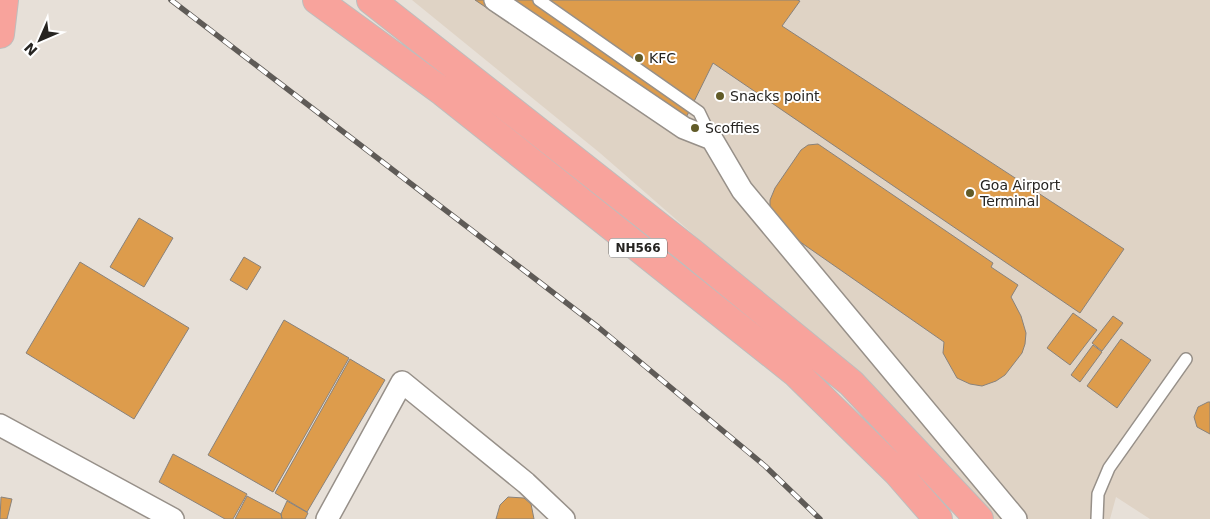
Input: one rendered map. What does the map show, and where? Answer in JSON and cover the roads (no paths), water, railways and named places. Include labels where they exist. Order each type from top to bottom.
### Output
[{"type":"highway","points":[[0,34],[4,0]]},
{"type":"highway","name":"NH566","points":[[317,0],[443,92],[796,373],[897,472],[938,519]]},
{"type":"highway","name":"NH566","points":[[371,0],[674,239],[851,383],[979,519]]},
{"type":"street","points":[[495,0],[684,128],[712,140],[742,190],[1016,519]]},
{"type":"street","points":[[327,519],[402,382],[526,483],[564,519]]},
{"type":"street","points":[[0,425],[173,519]]},
{"type":"lane","points":[[539,0],[699,112],[712,140]]},
{"type":"lane","points":[[1096,519],[1098,494],[1109,468],[1186,359]]},
{"type":"railway","points":[[171,0],[598,327],[765,466],[820,519]]},
{"type":"place","name":"KFC","points":[[639,58]]},
{"type":"place","name":"Snacks point","points":[[720,96]]},
{"type":"place","name":"Scoffies","points":[[695,128]]},
{"type":"place","name":"Goa Airport Terminal","points":[[970,193]]}]
